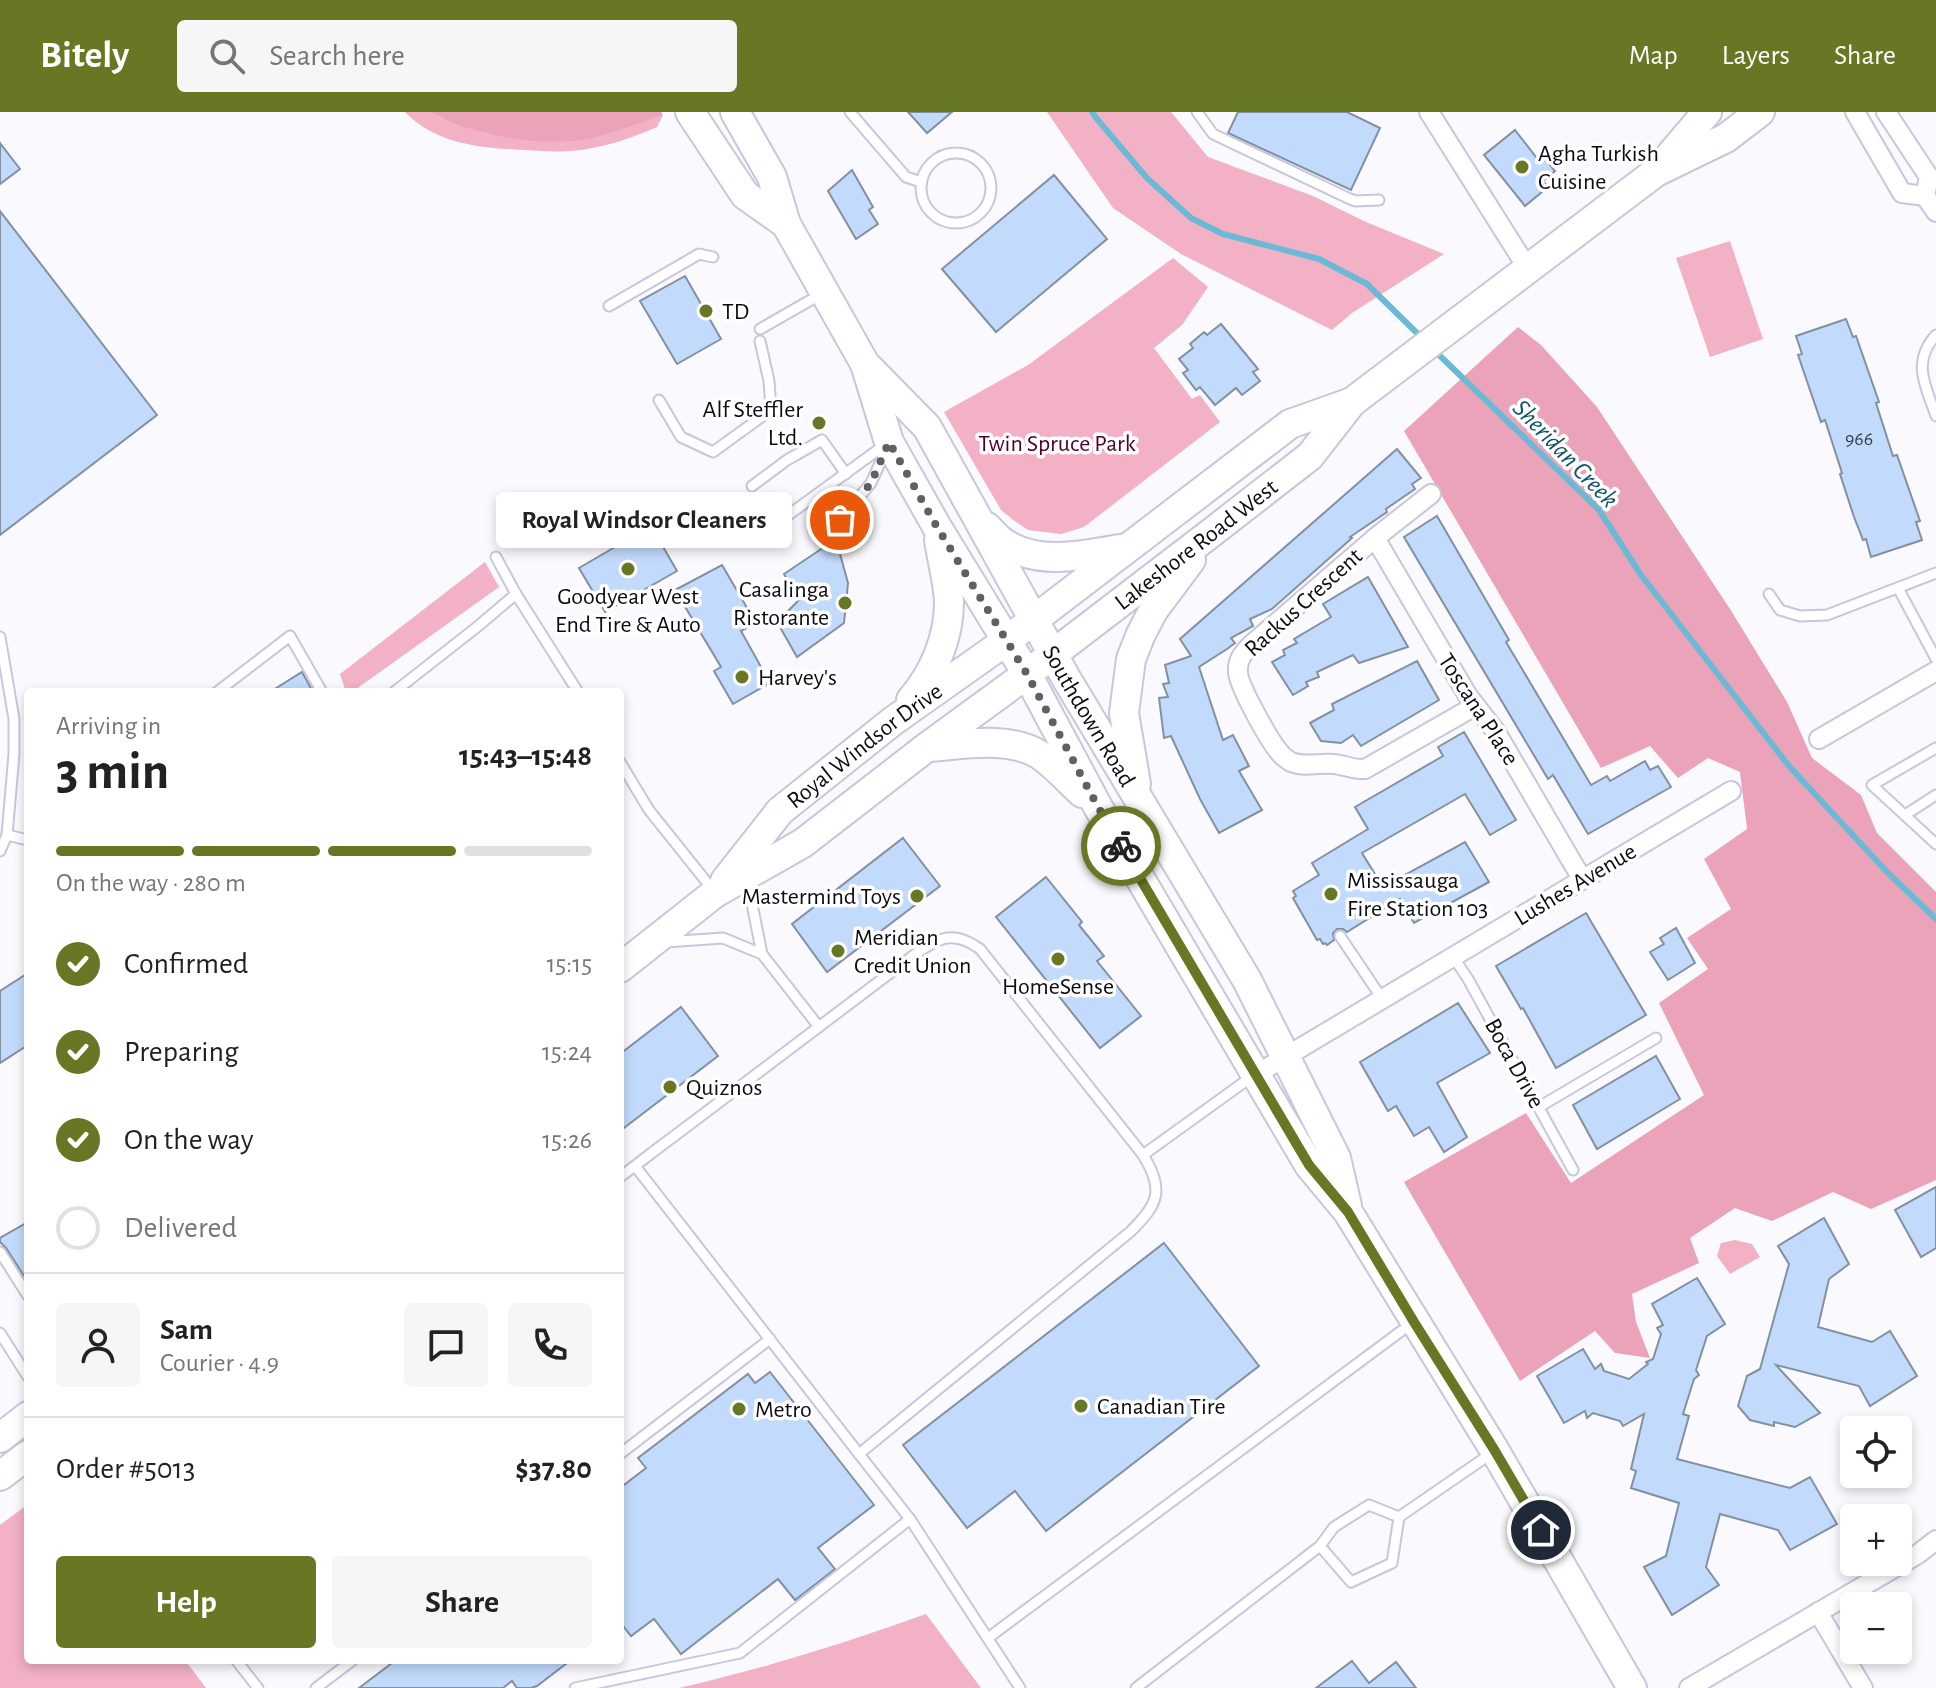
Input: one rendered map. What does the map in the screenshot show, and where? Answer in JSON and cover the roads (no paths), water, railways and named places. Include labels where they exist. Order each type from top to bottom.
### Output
[{"type":"main road","name":"Southdown Road","points":[[690,112],[745,195],[786,224]]},
{"type":"main road","name":"Southdown Road","points":[[735,112],[772,177],[786,224],[865,364],[889,442],[937,527],[1027,674],[1098,807],[1255,1075],[1309,1165],[1348,1212],[1495,1451],[1632,1688]]},
{"type":"main road","name":"Lakeshore Road West","points":[[1656,172],[1707,112]]},
{"type":"main road","name":"Lakeshore Road West","points":[[1027,674],[1310,456],[1352,402],[1392,371],[1656,172],[1726,138],[1760,112]]},
{"type":"main road","name":"Southdown Road","points":[[865,364],[927,427],[1053,654],[1247,980],[1336,1158],[1348,1212]]},
{"type":"main road","name":"Lakeshore Road West","points":[[1034,619],[1290,424],[1352,402]]},
{"type":"main road","points":[[978,518],[1002,542],[1024,552],[1051,558],[1129,547]]},
{"type":"main road","points":[[893,721],[921,688],[937,662],[947,619],[949,601],[937,527]]},
{"type":"main road","points":[[1139,800],[1124,713],[1131,659],[1153,611],[1211,533]]},
{"type":"main road","name":"Royal Windsor Drive","points":[[715,893],[780,811],[893,721],[1034,619]]},
{"type":"main road","name":"Royal Windsor Drive","points":[[624,965],[715,893],[803,843],[1027,674]]},
{"type":"main road","points":[[927,747],[999,743],[1019,745],[1040,755],[1098,807]]},
{"type":"main road","points":[[0,1438],[24,1419]]},
{"type":"main road","points":[[0,1476],[24,1458]]},
{"type":"street","points":[[1429,112],[1528,269]]},
{"type":"street","points":[[1855,112],[1902,193],[1925,196]]},
{"type":"street","points":[[1886,112],[1929,177],[1925,196],[1936,212]]},
{"type":"street","name":"Rackus Crescent","points":[[1431,494],[1251,645],[1241,655],[1239,681],[1279,752],[1290,761],[1303,765],[1333,763],[1365,769],[1475,706]]},
{"type":"street","name":"Toscana Place","points":[[1375,538],[1475,706],[1496,732],[1582,879]]},
{"type":"street","points":[[1819,739],[1936,671]]},
{"type":"street","name":"Lushes Avenue","points":[[1255,1075],[1731,791]]},
{"type":"street","points":[[1689,1688],[1918,1554],[1936,1540]]},
{"type":"street","points":[[1818,1612],[1863,1688]]},
{"type":"lane","points":[[850,112],[906,177],[921,182]]},
{"type":"lane","points":[[1197,112],[1213,134],[1350,199],[1379,200]]},
{"type":"lane","points":[[951,153],[963,153],[974,157],[990,176],[989,201],[973,219],[949,223],[938,218],[923,202],[921,182],[932,161],[951,153]]},
{"type":"lane","points":[[609,306],[699,254],[713,257]]},
{"type":"lane","points":[[760,329],[824,292]]},
{"type":"lane","points":[[1936,335],[1924,352],[1921,373],[1936,416]]},
{"type":"lane","points":[[659,400],[681,437],[713,452],[771,410],[769,381],[760,341]]},
{"type":"lane","points":[[752,486],[787,460],[822,440],[846,474]]},
{"type":"lane","points":[[765,532],[889,442]]},
{"type":"lane","points":[[840,520],[871,483],[889,442]]},
{"type":"lane","points":[[496,557],[575,688]]},
{"type":"lane","points":[[1769,594],[1780,610],[1800,616],[1827,615],[1936,573]]},
{"type":"lane","points":[[1898,588],[1936,659]]},
{"type":"lane","points":[[399,688],[516,594]]},
{"type":"lane","points":[[222,688],[290,636],[320,688]]},
{"type":"lane","points":[[0,637],[14,719],[7,835],[0,851]]},
{"type":"lane","points":[[1934,839],[1872,785],[1936,748]]},
{"type":"lane","points":[[624,769],[649,810],[715,893]]},
{"type":"lane","points":[[1905,815],[1936,795]]},
{"type":"lane","points":[[7,835],[24,839]]},
{"type":"lane","points":[[754,871],[751,894],[762,954],[819,1027]]},
{"type":"lane","points":[[624,1174],[934,942],[951,936],[968,940],[980,949],[1143,1155],[1153,1170],[1157,1185],[1155,1200],[1147,1215],[1109,1250],[859,1454]]},
{"type":"lane","points":[[1340,936],[1383,1000]]},
{"type":"lane","points":[[650,944],[723,938],[762,954]]},
{"type":"lane","name":"Boca Drive","points":[[1454,958],[1573,1170]]},
{"type":"lane","points":[[1539,1107],[1656,1038]]},
{"type":"lane","points":[[1143,1155],[1255,1075]]},
{"type":"lane","points":[[635,1166],[910,1519],[1020,1688]]},
{"type":"lane","points":[[0,1252],[24,1290]]},
{"type":"lane","points":[[988,1638],[1414,1322]]},
{"type":"lane","points":[[0,1333],[24,1371]]},
{"type":"lane","points":[[624,1451],[770,1339]]},
{"type":"lane","points":[[1320,1546],[1351,1582],[1392,1563],[1399,1517],[1495,1451]]},
{"type":"lane","points":[[1136,1688],[1320,1546],[1334,1527],[1369,1505],[1399,1517]]},
{"type":"lane","points":[[575,1688],[740,1653],[910,1519]]},
{"type":"lane","points":[[239,1664],[258,1688]]},
{"type":"lane","points":[[316,1688],[348,1664]]},
{"type":"waterway","name":"Sheridan Creek","points":[[1092,112],[1147,178],[1191,218],[1223,234],[1319,259],[1367,284],[1424,340]]},
{"type":"waterway","name":"Sheridan Creek","points":[[1435,351],[1599,510],[1641,575],[1789,766],[1887,872],[1936,919]]},
{"type":"place","name":"Agha Turkish Cuisine","points":[[1522,167]]},
{"type":"place","name":"TD","points":[[706,311]]},
{"type":"place","name":"Alf Steffler Ltd.","points":[[819,423]]},
{"type":"place","name":"Royal Windsor Cleaners","points":[[840,520]]},
{"type":"place","name":"Goodyear West End Tire & Auto","points":[[628,569]]},
{"type":"place","name":"Casalinga Ristorante","points":[[845,603]]},
{"type":"place","name":"Harvey's","points":[[742,677]]},
{"type":"place","name":"Mississauga Fire Station 103","points":[[1331,894]]},
{"type":"place","name":"Mastermind Toys","points":[[917,896]]},
{"type":"place","name":"Meridian Credit Union","points":[[838,951]]},
{"type":"place","name":"HomeSense","points":[[1058,959]]},
{"type":"place","name":"Quiznos","points":[[670,1087]]},
{"type":"place","name":"Canadian Tire","points":[[1081,1406]]},
{"type":"place","name":"Metro","points":[[739,1409]]},
{"type":"park label","name":"Twin Spruce Park","points":[[1057,443]]}]
